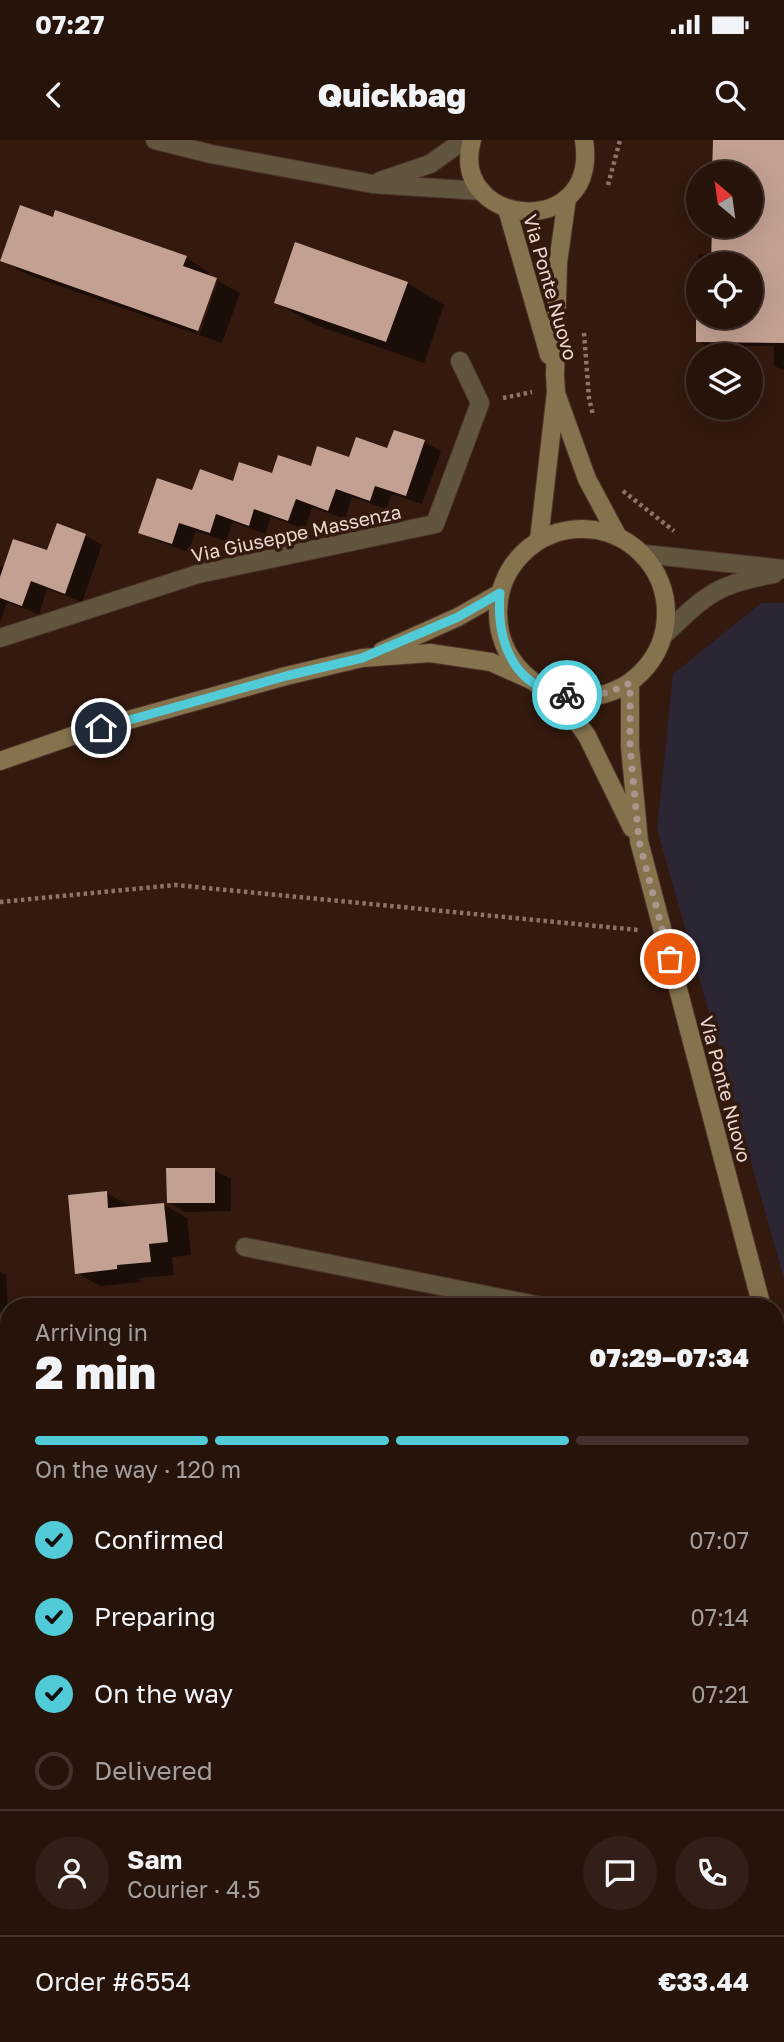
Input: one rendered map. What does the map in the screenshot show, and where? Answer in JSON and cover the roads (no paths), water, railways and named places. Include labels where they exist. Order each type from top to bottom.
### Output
[{"type":"street","points":[[155,140],[373,184],[482,191]]},
{"type":"street","points":[[373,184],[429,164],[464,140]]},
{"type":"street","points":[[472,140],[470,163],[474,178],[482,191]]},
{"type":"street","name":"Via Ponte Nuovo","points":[[482,191],[493,202],[523,213],[554,207],[567,198],[578,185],[584,170],[584,140]]},
{"type":"street","name":"Via Ponte Nuovo","points":[[539,540],[556,384],[558,263],[567,198]]},
{"type":"street","name":"Via Ponte Nuovo","points":[[507,209],[556,384],[587,479],[617,535]]},
{"type":"street","name":"Via Giuseppe Massenza","points":[[0,638],[198,575],[435,524],[480,403],[460,361]]},
{"type":"street","name":"Via Ponte Nuovo","points":[[591,529],[617,535],[644,554],[660,578],[667,606],[664,635],[657,653],[645,670],[630,683],[607,694],[582,697],[557,694],[531,680],[514,663],[502,641],[498,618],[500,593],[508,572],[522,554],[539,540],[564,530],[591,529]]},
{"type":"street","points":[[644,554],[784,570]]},
{"type":"street","points":[[664,635],[705,597],[726,585],[784,570]]},
{"type":"street","points":[[362,658],[458,617],[500,593]]},
{"type":"street","points":[[0,761],[75,735],[286,676],[362,658],[429,653],[491,662],[531,680]]},
{"type":"street","name":"Via Ponte Nuovo","points":[[630,683],[630,747],[639,841],[760,1298]]},
{"type":"street","name":"Via Ponte Nuovo","points":[[557,694],[587,736],[639,841]]},
{"type":"street","points":[[245,1247],[501,1298]]}]
